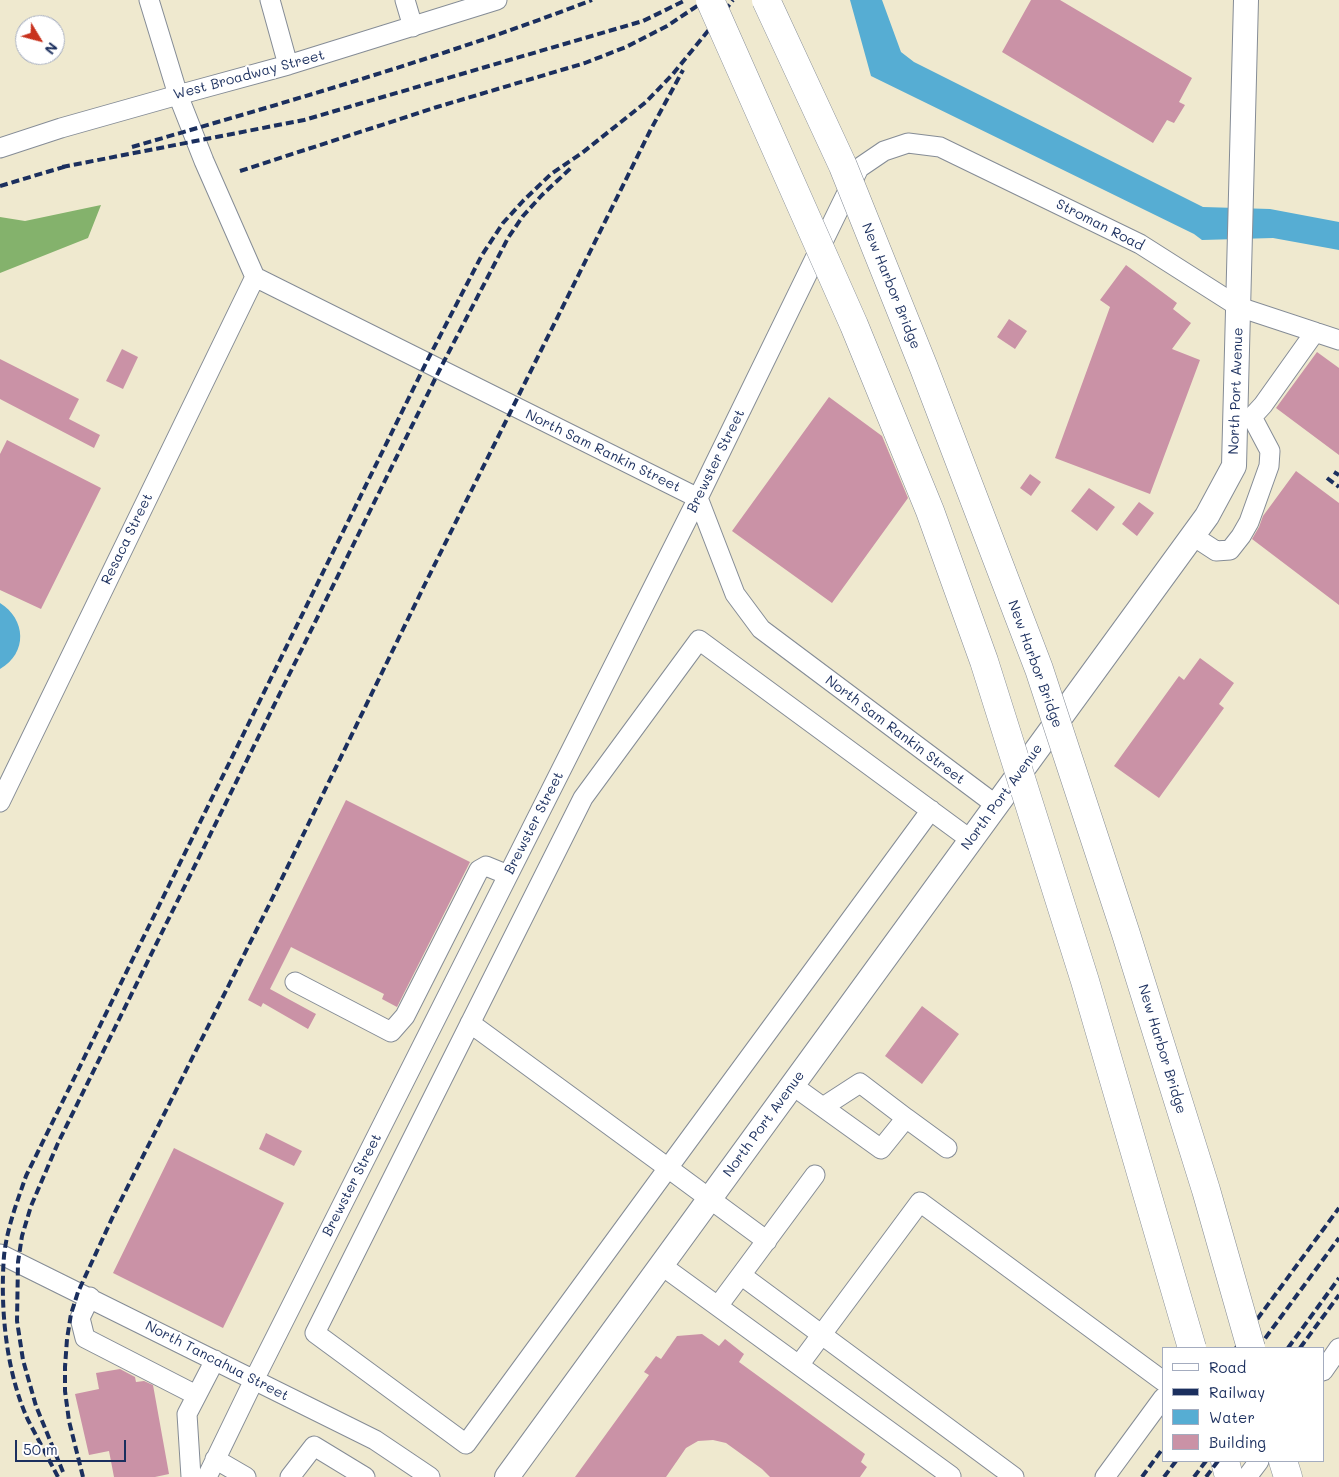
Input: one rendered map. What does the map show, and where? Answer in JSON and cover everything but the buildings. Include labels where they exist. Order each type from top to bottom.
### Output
[{"type":"highway","points":[[710,0],[854,325],[930,511],[984,661],[1085,981],[1192,1347]]},
{"type":"highway","name":"New Harbor Bridge","points":[[766,0],[843,166],[924,368],[1039,669],[1123,924],[1194,1152],[1251,1347]]},
{"type":"highway","points":[[1224,1462],[1229,1477]]},
{"type":"highway","points":[[1283,1462],[1288,1477]]},
{"type":"main road","name":"North Port Avenue","points":[[507,1477],[1208,516],[1234,466],[1244,419],[1239,307],[1246,0]]},
{"type":"street","points":[[149,0],[178,95],[204,161],[255,277]]},
{"type":"street","points":[[270,0],[288,66]]},
{"type":"street","points":[[405,0],[413,27]]},
{"type":"street","name":"West Broadway Street","points":[[0,148],[62,128],[288,66],[497,0]]},
{"type":"street","name":"Stroman Road","points":[[859,168],[884,151],[908,143],[940,147],[1140,244],[1239,307],[1339,340]]},
{"type":"street","name":"Brewster Street","points":[[207,1477],[698,498],[859,168]]},
{"type":"street","name":"North Sam Rankin Street","points":[[255,277],[698,498],[735,594],[762,629],[996,806]]},
{"type":"street","name":"Resaca Street","points":[[0,802],[255,277]]},
{"type":"street","points":[[1193,536],[1216,551],[1230,550],[1241,536],[1249,522],[1268,466],[1270,451],[1244,419],[1263,405],[1315,332]]},
{"type":"street","points":[[931,810],[466,1444],[315,1333],[583,798],[699,640],[931,810],[971,840]]},
{"type":"street","points":[[295,982],[391,1032],[405,1016],[479,870],[486,866],[508,875]]},
{"type":"street","points":[[470,1023],[766,1241]]},
{"type":"street","points":[[823,1108],[860,1083],[947,1148]]},
{"type":"street","points":[[792,1085],[881,1149],[906,1118]]},
{"type":"street","points":[[718,1306],[815,1176]]},
{"type":"street","points":[[799,1365],[920,1202],[1162,1380]]},
{"type":"street","name":"North Tancahua Street","points":[[0,1254],[375,1440],[430,1477]]},
{"type":"street","points":[[661,1265],[951,1476]]},
{"type":"street","points":[[741,1275],[1014,1477]]},
{"type":"street","points":[[90,1298],[80,1318],[86,1338],[196,1395]]},
{"type":"street","points":[[1324,1370],[1339,1348]]},
{"type":"street","points":[[190,1477],[187,1414],[214,1360]]},
{"type":"street","points":[[1105,1477],[1162,1399]]},
{"type":"street","points":[[290,1477],[314,1446],[365,1477]]},
{"type":"street","points":[[216,1459],[246,1477]]},
{"type":"street","points":[[1247,1477],[1258,1462]]},
{"type":"green space","points":[[101,205],[88,238],[0,273],[0,217],[25,221]]},
{"type":"water","points":[[850,0],[882,0],[901,52],[914,62],[1203,207],[1270,209],[1339,222],[1339,250],[1273,238],[1202,240],[1194,234],[871,76]]},
{"type":"water","points":[[0,603],[15,618],[20,636],[15,654],[0,669]]},
{"type":"railway","points":[[132,147],[421,60],[592,0]]},
{"type":"railway","points":[[62,167],[304,120],[643,21],[686,0]]},
{"type":"railway","points":[[240,171],[437,107],[585,63],[626,47],[667,26],[706,0]]},
{"type":"railway","points":[[717,20],[733,0]]},
{"type":"railway","points":[[58,1477],[20,1401],[6,1340],[3,1297],[5,1246],[26,1176],[426,363],[482,255],[503,223],[523,201],[551,174],[582,153],[646,102],[672,75],[721,15]]},
{"type":"railway","points":[[83,1477],[69,1421],[65,1391],[67,1339],[71,1314],[78,1292],[115,1212],[270,903],[425,584],[650,131],[683,70]]},
{"type":"railway","points":[[0,186],[67,166]]},
{"type":"railway","points":[[63,1472],[36,1406],[23,1360],[17,1321],[18,1262],[22,1236],[31,1206],[58,1143],[440,369],[508,238],[523,216],[573,166]]},
{"type":"railway","points":[[1334,472],[1339,475]]},
{"type":"railway","points":[[1327,478],[1339,487]]},
{"type":"railway","points":[[1237,1347],[1339,1208]]},
{"type":"railway","points":[[1259,1347],[1339,1238]]},
{"type":"railway","points":[[1289,1347],[1339,1278]]},
{"type":"railway","points":[[1301,1347],[1339,1295]]},
{"type":"railway","points":[[1142,1477],[1162,1449]]},
{"type":"railway","points":[[1164,1477],[1175,1462]]},
{"type":"railway","points":[[1194,1477],[1205,1462]]},
{"type":"railway","points":[[1206,1477],[1217,1462]]}]
